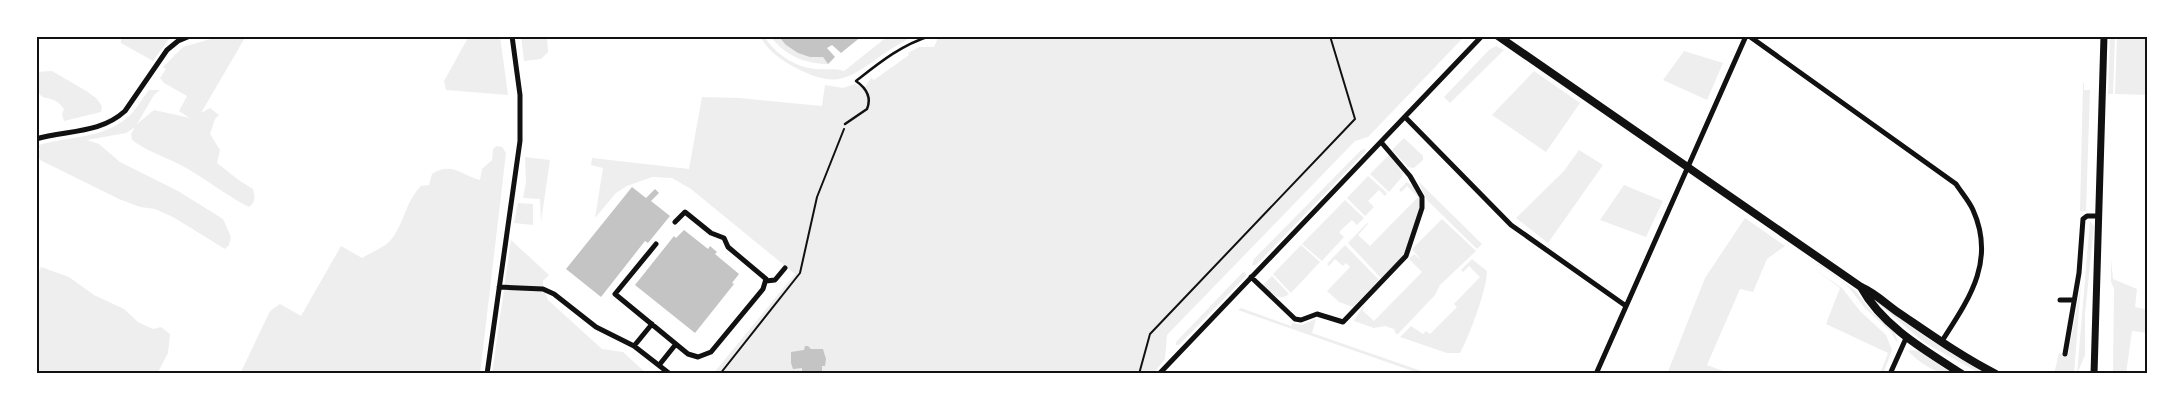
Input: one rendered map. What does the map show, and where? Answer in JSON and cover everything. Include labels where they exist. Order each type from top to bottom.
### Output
[{"type":"main road","points":[[1498,36],[1687,168],[1861,287],[1872,292],[1896,311],[1996,374]]},
{"type":"main road","points":[[1861,287],[1874,307],[1907,336],[1962,374]]},
{"type":"street","points":[[36,140],[99,127],[119,117],[125,112],[167,50],[178,41],[190,36]]},
{"type":"street","points":[[487,374],[520,141],[520,95],[512,36]]},
{"type":"street","points":[[1159,374],[1482,36]]},
{"type":"street","points":[[1596,374],[1748,36],[1956,184],[1973,208],[1981,235],[1982,264],[1968,300],[1942,341]]},
{"type":"street","points":[[2094,374],[2104,36]]},
{"type":"street","points":[[1405,117],[1511,225],[1626,306]]},
{"type":"street","points":[[1251,277],[1295,319],[1300,320],[1317,314],[1343,322],[1406,256],[1422,208],[1422,197],[1410,176],[1381,142]]},
{"type":"street","points":[[675,222],[685,212],[711,233],[724,238],[728,247],[766,280],[775,280],[785,268]]},
{"type":"street","points":[[2065,354],[2082,250],[2083,219],[2087,216],[2099,216]]},
{"type":"street","points":[[656,244],[615,294],[688,354],[698,356],[711,352],[764,288],[766,280]]},
{"type":"street","points":[[499,287],[543,288],[610,336],[634,346],[660,364],[670,374]]},
{"type":"street","points":[[2060,300],[2074,300]]},
{"type":"street","points":[[634,346],[652,324]]},
{"type":"street","points":[[1890,374],[1907,336]]},
{"type":"street","points":[[660,364],[676,344]]},
{"type":"lane","points":[[845,124],[867,109],[868,95],[864,86],[856,81],[889,56],[913,42],[930,36]]},
{"type":"path","points":[[1139,374],[1150,334],[1356,119],[1330,36]]},
{"type":"path","points":[[832,157],[839,144],[845,124]]},
{"type":"shaded area","points":[[121,36],[171,36],[153,61],[121,43]]},
{"type":"shaded area","points":[[221,36],[246,36],[201,113],[210,108],[219,115],[215,119],[210,134],[220,150],[217,163],[253,189],[254,199],[249,207],[188,169],[132,140],[131,134],[135,127],[126,133],[87,140],[99,144],[120,162],[178,191],[223,219],[231,237],[229,245],[225,249],[173,217],[155,209],[140,207],[119,199],[40,160],[38,155],[40,148],[36,149],[36,146],[112,128],[133,112],[149,90],[160,90],[154,95],[137,124],[154,110],[190,118],[179,111],[187,96],[164,83],[160,78],[166,69],[163,67],[183,47]]},
{"type":"shaded area","points":[[469,36],[500,36],[508,95],[446,90],[444,81]]},
{"type":"shaded area","points":[[521,36],[547,36],[548,52],[541,59],[524,61]]},
{"type":"shaded area","points":[[760,36],[764,36],[780,54],[801,66],[844,71],[888,36],[912,36],[850,76],[841,79],[831,79],[808,74],[779,58]]},
{"type":"shaded area","points":[[770,36],[778,36],[787,46],[798,52],[810,56],[823,57],[828,64],[819,64],[796,57],[782,48]]},
{"type":"shaded area","points":[[939,36],[1462,36],[1461,40],[1368,137],[1355,141],[1167,335],[1165,359],[1153,374],[713,374],[795,274],[691,189],[672,178],[652,177],[627,186],[616,193],[595,218],[603,168],[591,165],[592,158],[689,169],[702,97],[739,98],[822,106],[825,85],[843,88],[855,84],[863,88],[871,78],[874,80],[909,55],[908,53],[919,47],[934,47]]},
{"type":"shaded area","points":[[2110,36],[2115,36],[2113,94],[2108,94]]},
{"type":"shaded area","points":[[2117,36],[2148,36],[2148,95],[2115,94]]},
{"type":"shaded area","points":[[1496,46],[1504,50],[1450,103],[1444,97],[1489,50]]},
{"type":"shaded area","points":[[1684,51],[1723,63],[1707,100],[1663,80]]},
{"type":"shaded area","points":[[52,71],[96,98],[102,106],[101,112],[64,121],[62,114],[64,109],[59,103],[41,96],[38,92],[36,72]]},
{"type":"shaded area","points":[[1534,71],[1580,103],[1546,152],[1492,115]]},
{"type":"shaded area","points":[[2083,83],[2084,90],[2090,90],[2086,211],[2080,211]]},
{"type":"shaded area","points":[[1404,138],[1423,156],[1423,160],[1414,168],[1408,167],[1392,150]]},
{"type":"shaded area","points":[[497,146],[502,147],[506,153],[480,374],[240,374],[270,311],[280,304],[301,316],[341,246],[362,258],[384,246],[395,235],[416,192],[421,186],[429,185],[432,174],[439,170],[451,169],[480,180],[482,169],[492,160],[493,149]]},
{"type":"shaded area","points":[[1365,149],[1366,151],[1256,265],[1252,265],[1254,259],[1361,150]]},
{"type":"shaded area","points":[[1579,150],[1603,165],[1548,243],[1516,218],[1564,171]]},
{"type":"shaded area","points":[[1389,155],[1403,173],[1402,177],[1389,192],[1370,174]]},
{"type":"shaded area","points":[[525,157],[550,160],[541,222],[540,199],[523,198],[526,182]]},
{"type":"shaded area","points":[[1368,176],[1387,193],[1385,196],[1379,190],[1368,201],[1374,207],[1365,216],[1347,198]]},
{"type":"shaded area","points":[[1418,181],[1482,244],[1477,249],[1427,200]]},
{"type":"shaded area","points":[[1407,182],[1413,186],[1419,196],[1420,209],[1403,256],[1381,278],[1348,243],[1367,223],[1358,235],[1370,246],[1418,197],[1407,186],[1401,192],[1399,190]]},
{"type":"shaded area","points":[[1624,185],[1663,201],[1646,237],[1600,220]]},
{"type":"shaded area","points":[[1345,200],[1364,218],[1357,225],[1352,220],[1339,232],[1344,237],[1322,261],[1302,244]]},
{"type":"shaded area","points":[[518,203],[533,204],[533,225],[514,223]]},
{"type":"shaded area","points":[[1745,218],[1785,246],[1767,259],[1753,292],[1740,289],[1707,365],[1731,374],[1667,374],[1705,278]]},
{"type":"shaded area","points":[[1442,219],[1476,251],[1440,285],[1435,295],[1398,334],[1396,334],[1394,329],[1385,326],[1374,328],[1354,321],[1363,306],[1365,307],[1362,310],[1374,321],[1422,272],[1409,259],[1414,254],[1421,260],[1412,249]]},
{"type":"shaded area","points":[[2090,221],[2094,226],[2085,314],[2085,355],[2077,374]]},
{"type":"shaded area","points":[[511,240],[549,275],[543,281],[543,288],[548,300],[602,349],[623,352],[647,374],[492,374]]},
{"type":"shaded area","points":[[1301,245],[1320,262],[1291,293],[1273,274]]},
{"type":"shaded area","points":[[1345,245],[1379,280],[1353,307],[1339,302],[1327,291],[1350,267],[1346,263],[1343,266],[1335,259],[1329,266],[1327,264]]},
{"type":"shaded area","points":[[1472,259],[1487,271],[1486,279],[1477,313],[1460,353],[1447,353],[1400,337],[1411,326],[1423,334],[1426,331],[1430,334],[1457,307],[1454,304],[1480,277],[1469,266],[1463,272],[1461,270]]},
{"type":"shaded area","points":[[2111,259],[2113,279],[2137,289],[2135,307],[2148,310],[2148,333],[2132,331],[2126,374],[2113,374],[2114,288],[2111,282]]},
{"type":"shaded area","points":[[1817,264],[1819,264],[1856,291],[1872,312],[1895,333],[1898,344],[1891,332],[1864,307],[1846,284]]},
{"type":"shaded area","points":[[41,267],[69,277],[94,295],[124,309],[138,322],[153,329],[161,327],[170,334],[168,353],[157,374],[36,374],[36,280]]},
{"type":"shaded area","points":[[1814,269],[1842,288],[1860,311],[1886,335],[1892,350],[1883,374],[1880,374],[1888,353],[1826,324],[1840,288]]},
{"type":"shaded area","points":[[1243,272],[1246,273],[1246,276],[1179,345],[1176,345],[1176,342]]},
{"type":"shaded area","points":[[1272,276],[1289,294],[1281,297],[1274,296],[1263,285]]},
{"type":"shaded area","points":[[2081,284],[2074,374],[2054,374],[2059,353],[2068,355]]},
{"type":"shaded area","points":[[1872,295],[1927,338],[1987,374],[1981,374],[1925,343],[1871,298]]},
{"type":"shaded area","points":[[1241,308],[1291,326],[1293,323],[1302,325],[1316,319],[1312,333],[1430,374],[1421,374],[1238,310]]},
{"type":"shaded area","points":[[1908,351],[1919,351],[1953,374],[1946,374],[1928,367]]},
{"type":"building","points":[[778,36],[862,36],[841,53],[832,45],[827,48],[835,57],[828,64],[823,57],[810,57],[798,53],[786,45]]},
{"type":"building","points":[[632,187],[646,198],[655,189],[659,193],[651,201],[670,216],[648,243],[645,241],[601,297],[566,269]]},
{"type":"building","points":[[684,230],[708,249],[710,246],[717,252],[715,254],[739,274],[732,283],[734,284],[695,333],[635,285],[674,236],[676,238]]},
{"type":"building","points":[[805,346],[811,349],[823,349],[826,359],[825,366],[822,366],[822,374],[802,374],[802,368],[793,369],[791,352],[804,350]]}]
